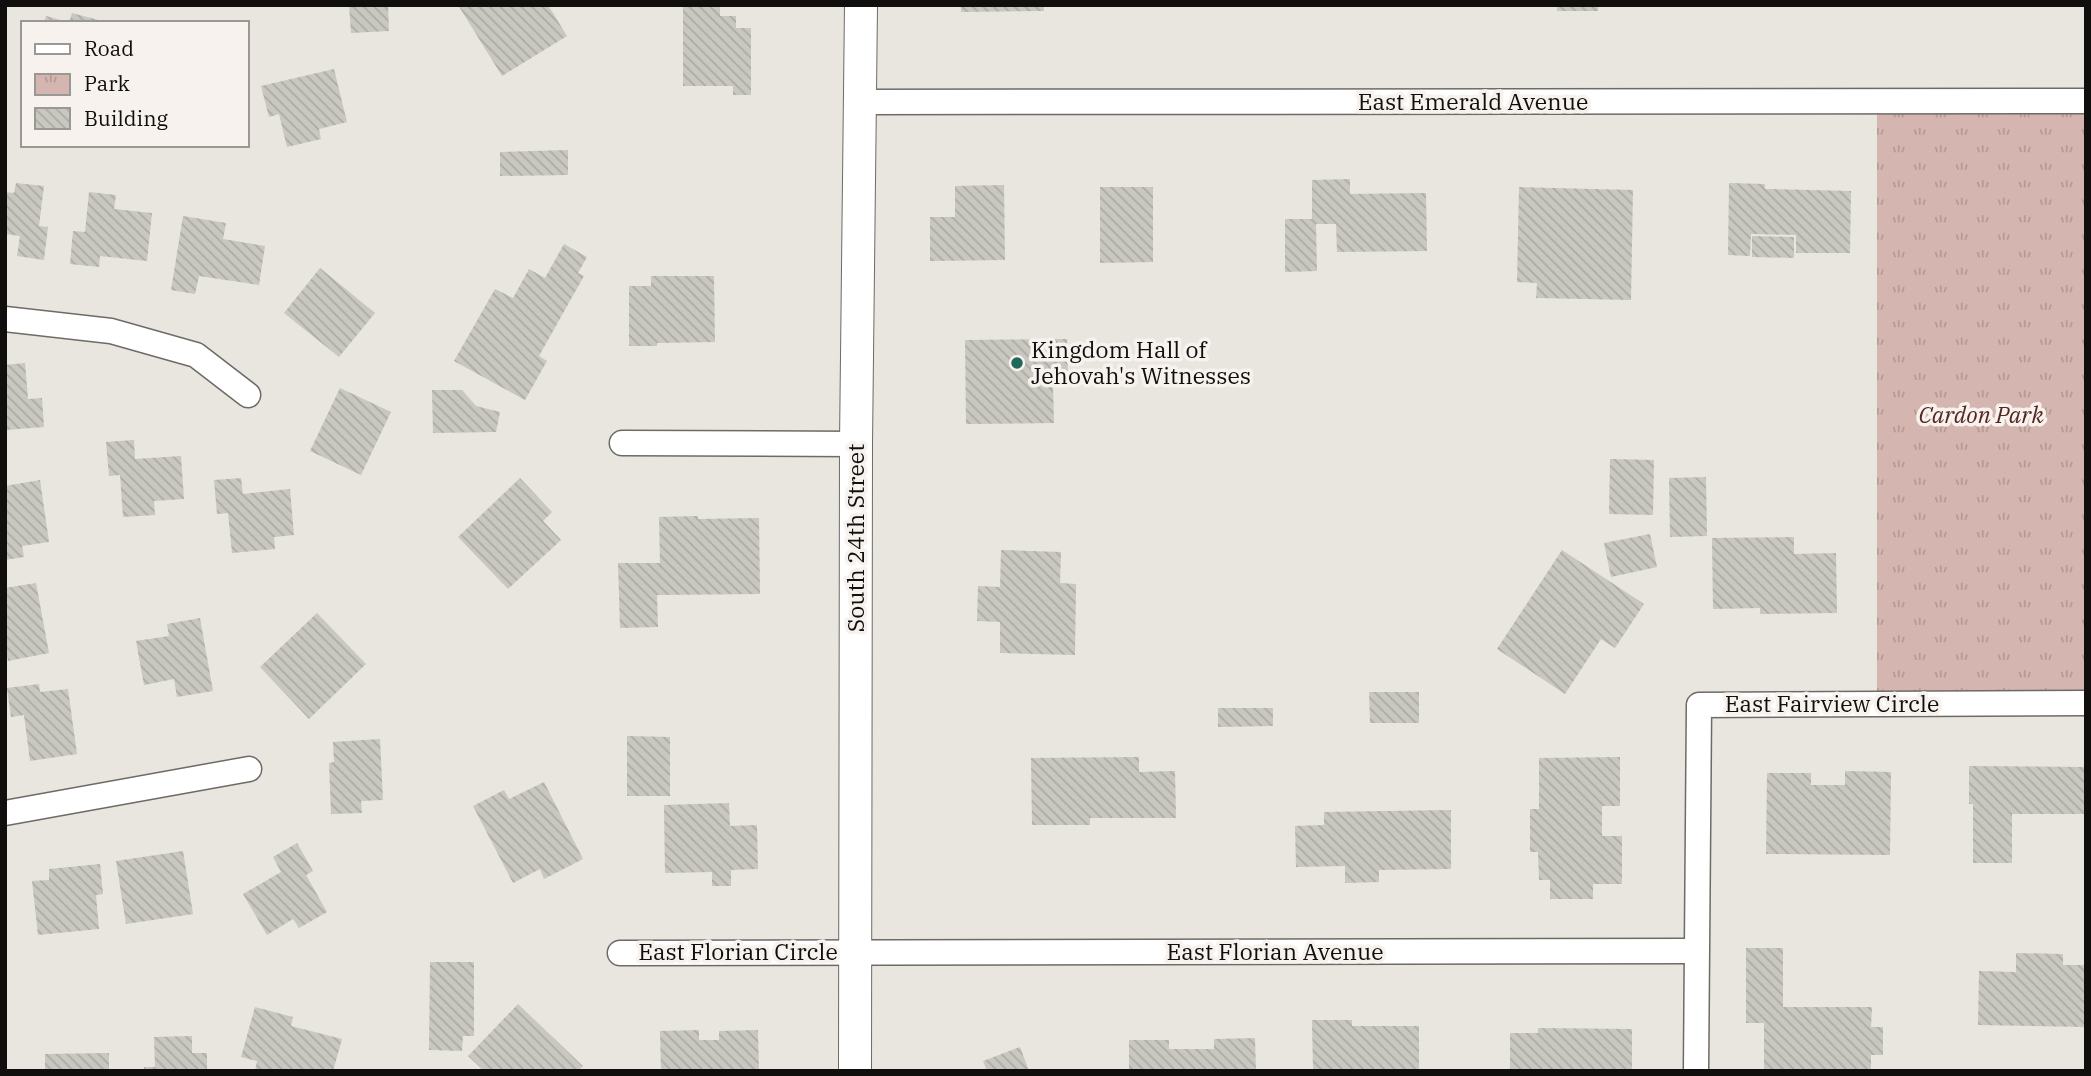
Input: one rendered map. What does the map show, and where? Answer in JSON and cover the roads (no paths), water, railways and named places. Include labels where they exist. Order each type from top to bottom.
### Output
[{"type":"street","name":"South 24th Street","points":[[855,1071],[856,444],[862,5]]},
{"type":"street","name":"East Emerald Avenue","points":[[860,102],[2086,101]]},
{"type":"street","points":[[5,319],[111,331],[196,355],[248,395]]},
{"type":"street","points":[[622,443],[856,444]]},
{"type":"street","name":"East Fairview Circle","points":[[1696,951],[1699,705],[2086,704]]},
{"type":"street","points":[[5,813],[248,769]]},
{"type":"street","points":[[1696,951],[1696,1071]]},
{"type":"street","name":"East Florian Avenue","points":[[855,952],[1696,951]]},
{"type":"street","name":"East Florian Circle","points":[[620,953],[855,952]]},
{"type":"place","name":"Kingdom Hall of Jehovah's Witnesses","points":[[1017,363]]},
{"type":"park label","name":"Cardon Park","points":[[1981,415]]}]
